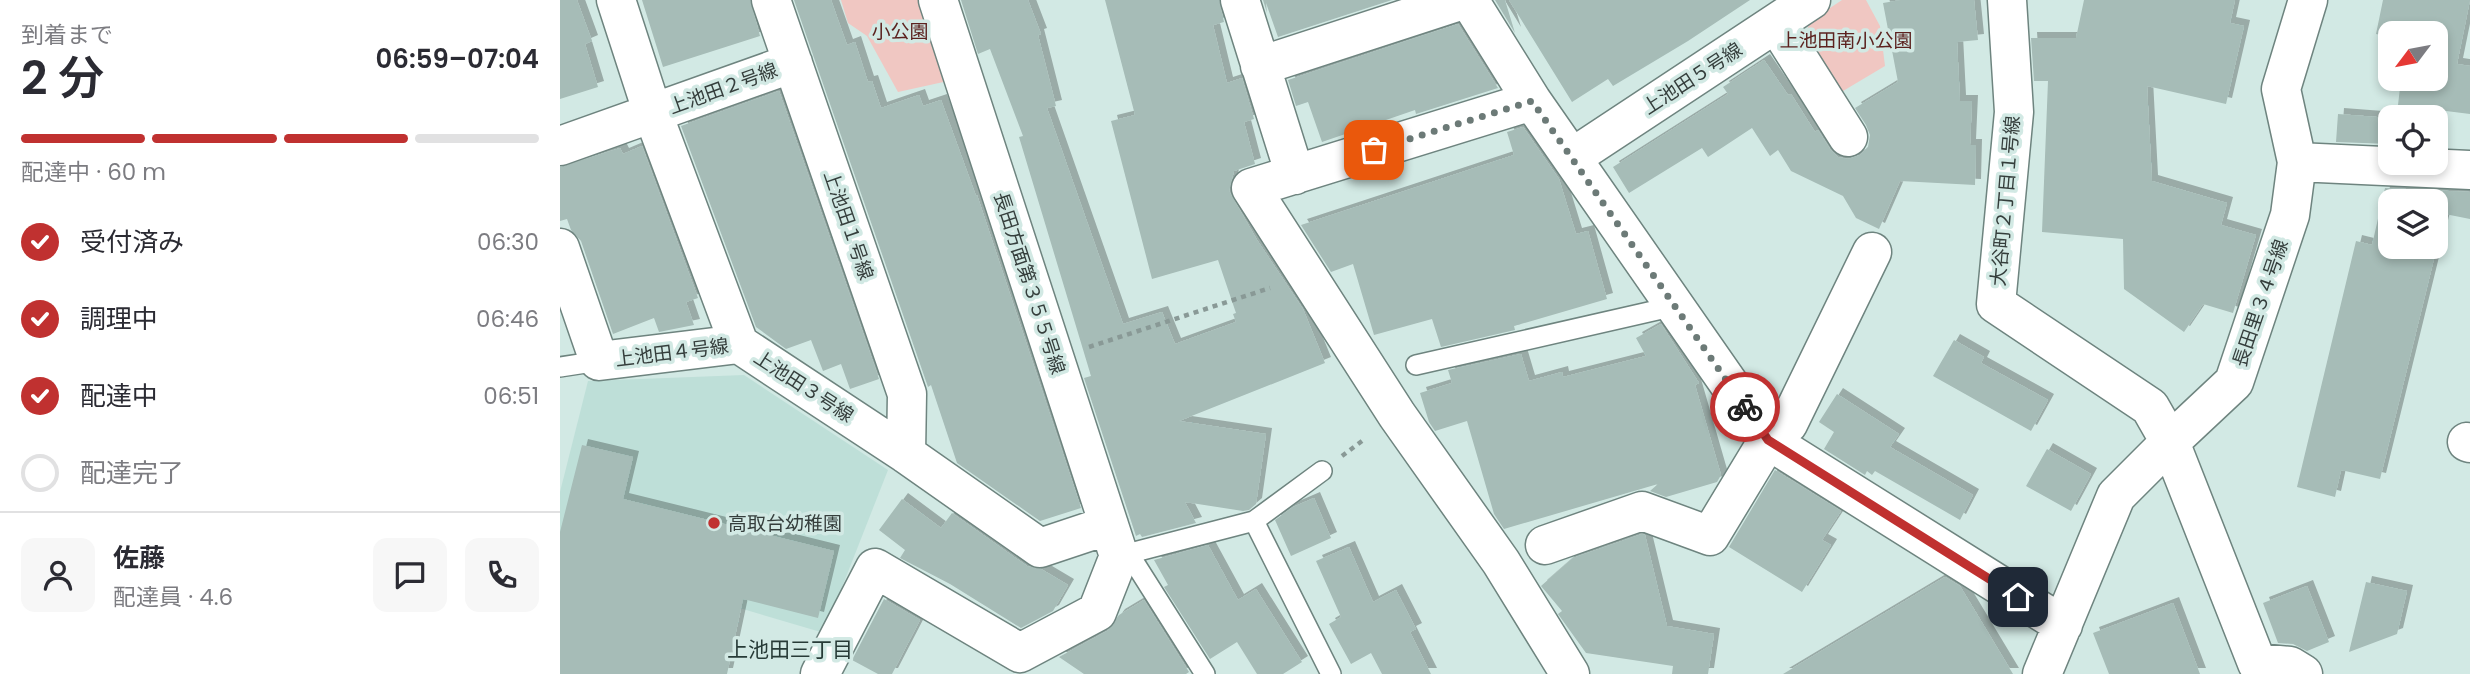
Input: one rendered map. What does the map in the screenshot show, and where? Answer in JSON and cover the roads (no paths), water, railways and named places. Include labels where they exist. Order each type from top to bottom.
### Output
[{"type":"street","name":"上池田３号線","points":[[616,0],[653,114],[739,344],[906,454],[1040,548],[1119,545]]},
{"type":"street","name":"上池田１号線","points":[[771,0],[907,394],[906,454]]},
{"type":"street","name":"長田方面第３５５号線","points":[[938,0],[1119,545]]},
{"type":"street","points":[[1240,0],[1294,175]]},
{"type":"street","points":[[1260,66],[1463,0]]},
{"type":"street","points":[[1469,0],[1532,101],[1768,440],[2063,625]]},
{"type":"street","name":"上池田５号線","points":[[1573,157],[1811,0]]},
{"type":"street","name":"大谷町２丁目１号線","points":[[2007,0],[2014,112],[1996,304],[2150,407],[2170,442]]},
{"type":"street","name":"長田里３４号線","points":[[2042,674],[2116,496],[2234,382],[2290,215],[2297,162],[2281,89],[2308,0]]},
{"type":"street","points":[[1776,23],[1848,137]]},
{"type":"street","name":"上池田２号線","points":[[653,114],[793,63]]},
{"type":"street","points":[[1532,101],[1251,188],[1397,415],[1501,562],[1570,674]]},
{"type":"street","points":[[560,146],[653,114]]},
{"type":"street","points":[[2297,162],[2470,170]]},
{"type":"street","name":"上池田４号線","points":[[560,248],[599,361],[739,344]]},
{"type":"street","points":[[1545,545],[1642,510],[1710,536],[1768,440],[1788,424],[1872,252]]},
{"type":"street","points":[[2170,442],[2259,668],[2290,666],[2303,674]]},
{"type":"street","points":[[820,674],[875,568],[1020,653],[1097,612],[1119,545]]},
{"type":"lane","points":[[1416,365],[1675,306]]},
{"type":"lane","points":[[560,367],[599,361]]},
{"type":"lane","points":[[1119,545],[1254,521],[1322,471]]},
{"type":"lane","points":[[1254,521],[1331,674]]},
{"type":"lane","name":"長田方面第３５５号線","points":[[1119,545],[1205,674]]},
{"type":"place","name":"高取台幼稚園","points":[[714,523]]},
{"type":"district","name":"上池田三丁目","points":[[790,650]]},
{"type":"park label","name":"小公園","points":[[900,31]]},
{"type":"park label","name":"上池田南小公園","points":[[1846,40]]}]
